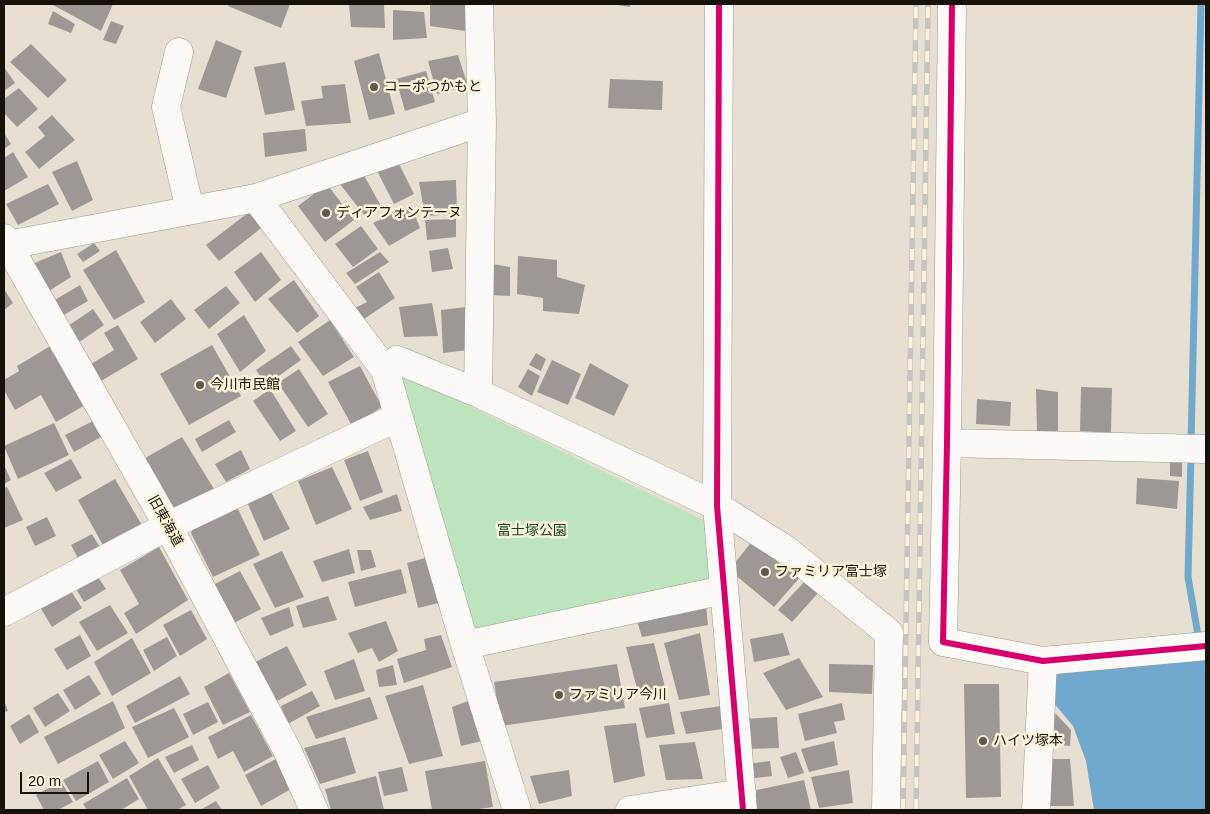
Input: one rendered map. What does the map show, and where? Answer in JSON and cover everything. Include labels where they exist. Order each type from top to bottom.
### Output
[{"type":"street","points":[[478,393],[482,122],[479,4]]},
{"type":"street","points":[[630,810],[743,802],[717,506],[719,4]]},
{"type":"street","points":[[952,4],[943,642],[1043,661],[1206,646]]},
{"type":"street","points":[[179,52],[166,107],[190,210]]},
{"type":"street","points":[[5,244],[256,198],[482,122]]},
{"type":"street","points":[[256,198],[385,370],[465,645],[517,810]]},
{"type":"street","name":"旧東海道","points":[[5,244],[168,526],[287,750],[314,810]]},
{"type":"street","points":[[385,370],[397,360],[478,393],[717,506],[785,549],[889,633],[886,810]]},
{"type":"street","points":[[4,612],[168,526],[398,417]]},
{"type":"street","points":[[947,443],[1206,449]]},
{"type":"street","points":[[465,645],[724,590]]},
{"type":"street","points":[[1036,810],[1043,661]]},
{"type":"green space","name":"富士塚公園","points":[[404,374],[709,523],[714,582],[473,631],[398,380]]},
{"type":"water","points":[[1206,653],[1206,810],[1094,810],[1086,761],[1073,726],[1047,695],[1051,676],[1061,668]]},
{"type":"building","points":[[51,4],[113,4],[101,31]]},
{"type":"building","points":[[229,4],[290,4],[281,28],[228,6]]},
{"type":"building","points":[[349,4],[384,4],[385,28],[351,27]]},
{"type":"building","points":[[430,4],[467,4],[465,31],[430,26]]},
{"type":"building","points":[[630,4],[630,7],[617,5]]},
{"type":"building","points":[[393,10],[424,12],[427,38],[393,40]]},
{"type":"building","points":[[53,11],[75,24],[71,33],[48,24]]},
{"type":"building","points":[[111,21],[124,26],[116,44],[103,40]]},
{"type":"building","points":[[216,40],[242,51],[226,98],[198,89]]},
{"type":"building","points":[[31,44],[67,80],[48,98],[10,62]]},
{"type":"building","name":"コーポつかもと","points":[[379,53],[395,114],[369,120],[354,61]]},
{"type":"building","points":[[458,55],[468,86],[437,94],[428,61]]},
{"type":"building","points":[[285,62],[295,110],[265,115],[254,67]]},
{"type":"building","points":[[4,67],[15,83],[4,91]]},
{"type":"building","points":[[426,71],[435,102],[405,111],[396,79]]},
{"type":"building","points":[[610,79],[663,81],[662,110],[608,108]]},
{"type":"building","points":[[345,84],[351,123],[306,126],[301,101],[323,98],[321,86]]},
{"type":"building","points":[[19,88],[38,109],[17,127],[4,113],[4,99]]},
{"type":"building","points":[[52,115],[75,140],[39,169],[25,152],[45,136],[38,127]]},
{"type":"building","points":[[305,129],[307,151],[265,157],[263,133]]},
{"type":"building","points":[[4,133],[11,144],[4,149]]},
{"type":"building","points":[[13,152],[28,177],[4,191],[4,158]]},
{"type":"building","points":[[396,158],[414,194],[394,204],[376,169]]},
{"type":"building","points":[[77,161],[93,200],[72,211],[52,172]]},
{"type":"building","points":[[361,170],[381,206],[364,215],[340,184]]},
{"type":"building","points":[[456,180],[457,214],[425,216],[419,182]]},
{"type":"building","points":[[48,184],[59,204],[18,225],[6,204]]},
{"type":"building","name":"ディアフォンテーヌ","points":[[327,184],[354,220],[325,242],[298,206]]},
{"type":"building","points":[[411,205],[420,228],[389,246],[373,223]]},
{"type":"building","points":[[253,209],[264,226],[219,261],[206,245]]},
{"type":"building","points":[[456,219],[456,237],[427,240],[425,220]]},
{"type":"building","points":[[361,226],[378,249],[353,267],[335,244]]},
{"type":"building","points":[[94,243],[100,251],[83,262],[77,254]]},
{"type":"building","points":[[448,248],[453,269],[432,272],[429,251]]},
{"type":"building","points":[[116,250],[145,302],[114,320],[83,270]]},
{"type":"building","points":[[61,252],[71,277],[49,291],[32,264]]},
{"type":"building","points":[[261,252],[281,280],[255,302],[234,272]]},
{"type":"building","points":[[380,252],[389,262],[355,284],[346,273]]},
{"type":"building","points":[[518,256],[557,260],[557,277],[585,285],[579,314],[543,311],[543,298],[517,294]]},
{"type":"building","points":[[487,263],[510,267],[510,296],[488,295]]},
{"type":"building","points":[[379,272],[395,298],[364,319],[355,308],[367,302],[356,287]]},
{"type":"building","points":[[294,280],[319,316],[297,333],[268,299]]},
{"type":"building","points":[[80,285],[88,301],[62,316],[53,301]]},
{"type":"building","points":[[226,286],[240,303],[209,329],[194,310]]},
{"type":"building","points":[[4,289],[13,303],[4,310]]},
{"type":"building","points":[[171,299],[186,319],[155,343],[140,322]]},
{"type":"building","points":[[432,303],[438,336],[404,337],[399,307]]},
{"type":"building","points":[[466,307],[468,350],[443,353],[441,310]]},
{"type":"building","points":[[93,309],[104,325],[78,343],[68,326]]},
{"type":"building","points":[[244,315],[266,351],[240,372],[217,334]]},
{"type":"building","points":[[330,320],[354,357],[323,376],[298,342]]},
{"type":"building","points":[[118,325],[138,359],[101,381],[91,364],[114,350],[104,333]]},
{"type":"building","points":[[52,345],[87,404],[56,422],[41,395],[15,410],[4,390],[4,380],[19,371],[17,366]]},
{"type":"building","name":"今川市民館","points":[[212,345],[241,396],[189,425],[160,374]]},
{"type":"building","points":[[291,346],[301,360],[266,385],[256,370]]},
{"type":"building","points":[[536,353],[546,359],[541,371],[529,365]]},
{"type":"building","points":[[552,360],[581,374],[568,405],[537,392]]},
{"type":"building","points":[[590,363],[629,385],[614,416],[575,398]]},
{"type":"building","points":[[360,366],[382,407],[352,426],[328,382]]},
{"type":"building","points":[[299,369],[328,414],[308,427],[278,383]]},
{"type":"building","points":[[528,369],[540,376],[532,396],[518,387]]},
{"type":"building","points":[[1081,387],[1112,388],[1111,433],[1080,431]]},
{"type":"building","points":[[270,389],[296,431],[280,441],[253,401]]},
{"type":"building","points":[[1036,389],[1058,392],[1058,432],[1037,432]]},
{"type":"building","points":[[977,399],[1011,402],[1010,426],[976,424]]},
{"type":"building","points":[[229,420],[236,432],[202,452],[195,439]]},
{"type":"building","points":[[93,421],[101,437],[74,452],[65,435]]},
{"type":"building","points":[[54,423],[69,455],[18,479],[4,446]]},
{"type":"building","points":[[182,437],[214,489],[169,512],[140,461]]},
{"type":"building","points":[[241,450],[250,469],[226,482],[215,464]]},
{"type":"building","points":[[368,451],[383,492],[360,501],[344,460]]},
{"type":"building","points":[[71,459],[82,478],[56,492],[44,473]]},
{"type":"building","points":[[1170,460],[1182,460],[1182,477],[1170,476]]},
{"type":"building","points":[[4,465],[11,480],[4,484]]},
{"type":"building","points":[[332,467],[352,509],[316,525],[298,481]]},
{"type":"building","points":[[1137,478],[1179,481],[1177,509],[1136,504]]},
{"type":"building","points":[[115,479],[143,527],[105,549],[78,500]]},
{"type":"building","points":[[7,487],[23,520],[4,528],[4,488]]},
{"type":"building","points":[[271,492],[290,529],[264,541],[247,502]]},
{"type":"building","points":[[397,494],[402,511],[370,520],[363,507]]},
{"type":"building","points":[[237,507],[260,555],[213,577],[191,533],[193,527]]},
{"type":"building","points":[[47,517],[56,536],[35,546],[26,527]]},
{"type":"building","points":[[92,534],[102,551],[81,564],[71,545]]},
{"type":"building","name":"ファミリア富士塚","points":[[754,539],[802,575],[774,607],[729,570]]},
{"type":"building","points":[[159,547],[188,600],[136,634],[124,613],[139,604],[120,570]]},
{"type":"building","points":[[349,549],[355,573],[322,582],[313,561]]},
{"type":"building","points":[[357,550],[371,550],[376,567],[361,571]]},
{"type":"building","points":[[282,551],[304,597],[275,608],[253,564]]},
{"type":"building","points":[[429,557],[443,602],[418,608],[407,563]]},
{"type":"building","points":[[401,569],[407,593],[355,607],[348,582]]},
{"type":"building","points":[[240,571],[261,609],[230,625],[211,586]]},
{"type":"building","points":[[96,574],[106,589],[84,602],[74,586]]},
{"type":"building","points":[[807,579],[820,591],[792,622],[778,610]]},
{"type":"building","points":[[67,585],[82,608],[52,627],[37,602]]},
{"type":"building","points":[[328,596],[337,620],[303,628],[296,606]]},
{"type":"building","points":[[110,605],[128,633],[97,651],[79,622]]},
{"type":"building","points":[[706,606],[708,625],[642,637],[637,621]]},
{"type":"building","points":[[289,607],[294,626],[270,636],[261,618]]},
{"type":"building","points":[[191,610],[207,639],[180,656],[163,625]]},
{"type":"building","points":[[386,621],[398,651],[379,662],[372,648],[358,653],[348,633]]},
{"type":"building","points":[[700,633],[710,695],[679,700],[664,643]]},
{"type":"building","points":[[783,633],[790,655],[754,662],[750,639]]},
{"type":"building","points":[[80,635],[91,656],[67,670],[54,649]]},
{"type":"building","points":[[441,635],[452,667],[404,683],[397,659],[426,650],[424,639]]},
{"type":"building","points":[[167,637],[177,656],[154,671],[143,650]]},
{"type":"building","points":[[132,638],[151,673],[112,696],[94,662]]},
{"type":"building","points":[[654,643],[666,691],[639,696],[626,647]]},
{"type":"building","points":[[287,646],[307,685],[277,701],[255,662]]},
{"type":"building","points":[[799,658],[823,697],[786,710],[763,673]]},
{"type":"building","points":[[354,659],[365,691],[335,700],[324,671]]},
{"type":"building","name":"ファミリア今川","points":[[617,664],[625,708],[501,726],[494,682]]},
{"type":"building","points":[[829,664],[873,665],[872,694],[829,692]]},
{"type":"building","points":[[393,665],[397,685],[379,687],[376,670]]},
{"type":"building","points":[[229,673],[250,712],[223,725],[204,687]]},
{"type":"building","points":[[89,675],[101,694],[75,710],[63,690]]},
{"type":"building","points":[[180,676],[190,694],[135,723],[126,706]]},
{"type":"building","name":"ハイツ塚本","points":[[964,684],[999,684],[1001,797],[966,798]]},
{"type":"building","points":[[423,685],[443,756],[409,764],[385,696]]},
{"type":"building","points":[[312,691],[320,706],[288,724],[281,706]]},
{"type":"building","points":[[58,693],[70,711],[45,727],[33,708]]},
{"type":"building","points":[[370,697],[378,719],[316,739],[306,717]]},
{"type":"building","points":[[4,700],[8,711],[4,712]]},
{"type":"building","points":[[471,700],[486,740],[461,746],[452,707]]},
{"type":"building","points":[[113,701],[125,728],[58,764],[44,737]]},
{"type":"building","points":[[208,702],[218,722],[193,735],[183,714]]},
{"type":"building","points":[[669,703],[675,734],[646,738],[639,708]]},
{"type":"building","points":[[842,703],[845,720],[834,722],[837,733],[805,741],[798,714]]},
{"type":"building","points":[[721,706],[723,729],[686,734],[680,712]]},
{"type":"building","points":[[174,708],[189,737],[148,758],[132,727]]},
{"type":"building","points":[[1048,713],[1056,714],[1071,730],[1070,746],[1048,744]]},
{"type":"building","points":[[29,714],[39,732],[20,744],[10,726]]},
{"type":"building","points":[[251,715],[273,756],[244,772],[233,751],[218,759],[208,737]]},
{"type":"building","points":[[777,717],[779,748],[746,749],[744,719]]},
{"type":"building","points":[[636,723],[645,776],[614,783],[604,726]]},
{"type":"building","points":[[345,737],[356,773],[320,784],[304,748]]},
{"type":"building","points":[[125,741],[139,763],[113,779],[99,755]]},
{"type":"building","points":[[834,741],[838,765],[809,772],[801,749]]},
{"type":"building","points":[[695,742],[703,779],[666,780],[659,745]]},
{"type":"building","points":[[192,745],[199,760],[174,773],[165,757]]},
{"type":"building","points":[[796,752],[804,773],[788,778],[780,757]]},
{"type":"building","points":[[158,758],[186,805],[177,810],[148,810],[129,776]]},
{"type":"building","points":[[276,759],[291,789],[261,806],[245,775]]},
{"type":"building","points":[[1045,759],[1070,759],[1074,806],[1047,806]]},
{"type":"building","points":[[98,761],[109,782],[76,801],[63,780]]},
{"type":"building","points":[[485,761],[493,807],[472,810],[432,810],[425,771]]},
{"type":"building","points":[[770,761],[772,776],[748,779],[747,764]]},
{"type":"building","points":[[208,765],[220,788],[195,803],[181,779]]},
{"type":"building","points":[[402,767],[408,791],[384,796],[378,772]]},
{"type":"building","points":[[569,770],[572,796],[539,804],[530,776]]},
{"type":"building","points":[[849,770],[853,803],[819,808],[811,777]]},
{"type":"building","points":[[376,776],[384,810],[331,810],[325,789]]},
{"type":"building","points":[[127,778],[139,799],[121,810],[87,810],[83,804]]},
{"type":"building","points":[[804,780],[811,810],[755,810],[752,791]]},
{"type":"building","points":[[61,781],[73,802],[58,810],[44,810],[36,795]]},
{"type":"building","points":[[216,801],[222,810],[200,810]]},
{"type":"waterway","points":[[1191,444],[1201,4]]},
{"type":"waterway","points":[[1191,454],[1188,577],[1198,635],[1193,636]]},
{"type":"railway","points":[[903,810],[916,4]]},
{"type":"railway","points":[[916,810],[928,4]]},
{"type":"cycle path","points":[[719,4],[717,506],[743,810]]},
{"type":"cycle path","points":[[952,4],[943,642],[1043,661],[1206,646]]},
{"type":"place","name":"コーポつかもと","points":[[374,87]]},
{"type":"place","name":"ディアフォンテーヌ","points":[[326,213]]},
{"type":"place","name":"今川市民館","points":[[200,385]]},
{"type":"place","name":"ファミリア富士塚","points":[[765,572]]},
{"type":"place","name":"ファミリア今川","points":[[559,695]]},
{"type":"place","name":"ハイツ塚本","points":[[983,741]]}]
